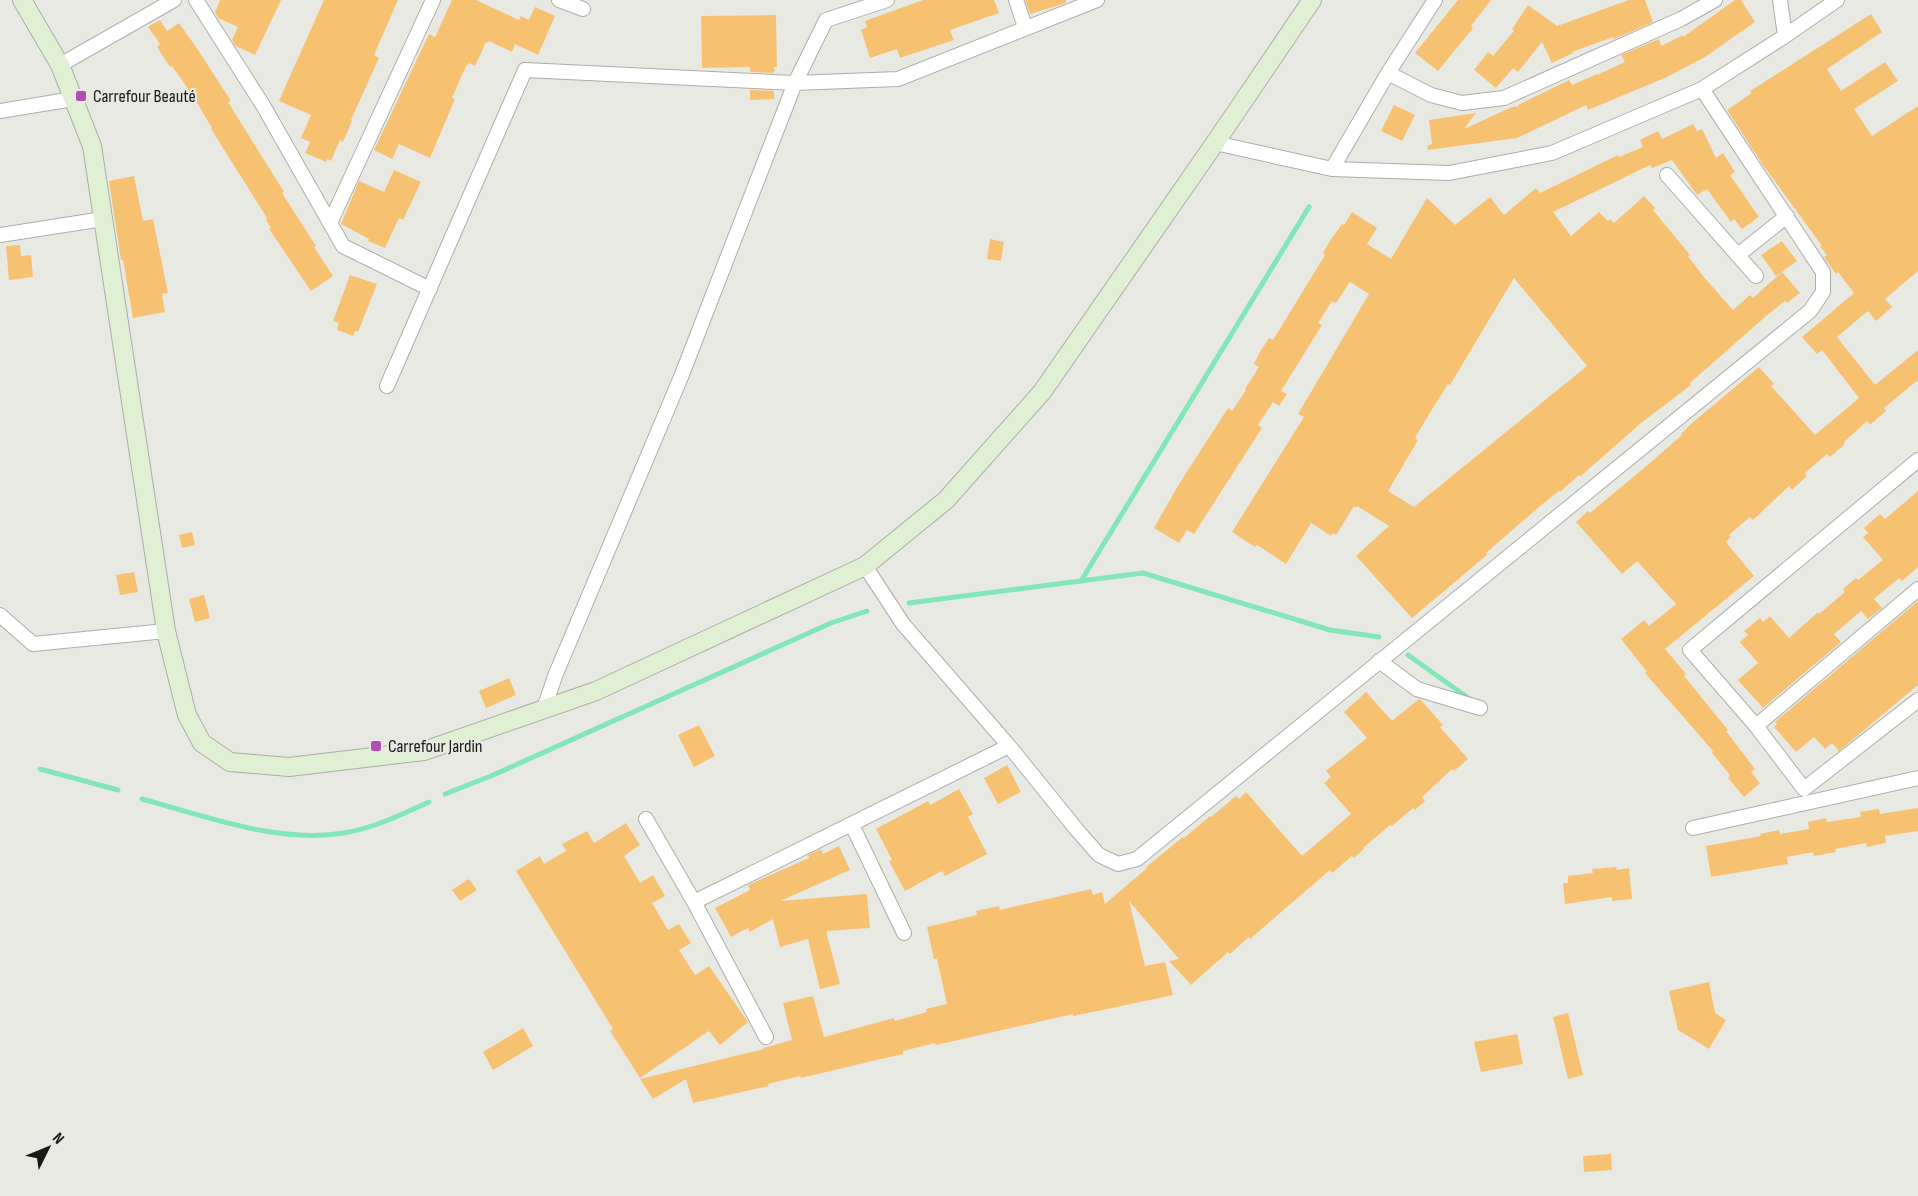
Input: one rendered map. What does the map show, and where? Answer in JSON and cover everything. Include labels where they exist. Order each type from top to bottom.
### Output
[{"type":"street","points":[[22,0],[60,65],[92,146],[166,631],[187,715],[202,743],[230,762],[289,767],[424,752],[596,691],[865,566],[946,500],[1042,392],[1312,0]]},
{"type":"street","points":[[60,65],[174,0]]},
{"type":"street","points":[[196,0],[264,107],[342,246],[430,289]]},
{"type":"street","points":[[330,223],[432,0]]},
{"type":"street","points":[[559,0],[583,9]]},
{"type":"street","points":[[544,709],[555,676],[681,377],[795,83],[826,20],[887,0]]},
{"type":"street","points":[[1016,0],[1024,27]]},
{"type":"street","points":[[387,386],[525,70],[795,83],[898,79],[1024,27],[1097,0]]},
{"type":"street","points":[[1332,169],[1388,73],[1436,0]]},
{"type":"street","points":[[1388,73],[1431,94],[1462,103],[1504,98],[1681,20],[1715,0]]},
{"type":"street","points":[[1780,0],[1785,36]]},
{"type":"street","points":[[1215,143],[1332,169],[1449,173],[1552,153],[1702,89],[1838,0]]},
{"type":"street","points":[[865,566],[903,624],[1009,746],[1099,855],[1118,864],[1137,859],[1810,311],[1823,292],[1823,272],[1702,89]]},
{"type":"street","points":[[0,111],[73,99]]},
{"type":"street","points":[[1667,175],[1756,276]]},
{"type":"street","points":[[1738,255],[1786,216]]},
{"type":"street","points":[[0,235],[103,219]]},
{"type":"street","points":[[1918,460],[1690,650],[1756,726],[1804,789],[1918,700]]},
{"type":"street","points":[[1756,726],[1918,589]]},
{"type":"street","points":[[0,615],[33,644],[166,631]]},
{"type":"street","points":[[1379,661],[1417,689],[1480,708]]},
{"type":"street","points":[[694,902],[1009,746]]},
{"type":"street","points":[[1693,828],[1918,778]]},
{"type":"street","points":[[646,819],[694,902],[766,1037]]},
{"type":"street","points":[[852,825],[903,933]]},
{"type":"building","points":[[220,0],[281,0],[255,55],[236,46],[232,40],[238,27],[218,18],[215,12]]},
{"type":"building","points":[[324,0],[398,0],[374,55],[379,58],[343,142],[340,140],[331,161],[327,159],[326,162],[305,153],[310,142],[301,138],[311,115],[279,101]]},
{"type":"building","points":[[452,0],[476,0],[519,20],[521,16],[529,20],[535,7],[555,16],[538,55],[515,44],[512,52],[489,41],[486,42],[475,66],[469,63],[466,66],[430,158],[399,144],[392,159],[374,150],[429,34],[435,37]]},
{"type":"building","points":[[923,0],[994,0],[999,13],[950,30],[954,40],[900,58],[897,49],[870,58],[861,30],[867,27],[865,21]]},
{"type":"building","points":[[1025,0],[1066,0],[1066,3],[1030,14]]},
{"type":"building","points":[[1458,0],[1491,0],[1471,26],[1473,28],[1438,71],[1415,53]]},
{"type":"building","points":[[1629,0],[1645,0],[1653,22],[1614,39],[1613,37],[1572,52],[1552,63],[1542,42],[1518,72],[1513,68],[1496,88],[1474,70],[1488,52],[1493,56],[1514,31],[1512,29],[1528,5],[1557,26]]},
{"type":"building","points":[[1735,0],[1741,0],[1755,22],[1705,57],[1667,77],[1588,110],[1586,105],[1517,138],[1428,150],[1427,146],[1432,144],[1429,120],[1476,113],[1464,129],[1519,106],[1569,80],[1572,85],[1597,75],[1625,62],[1621,55],[1659,39],[1661,46],[1683,35],[1683,37]]},
{"type":"building","points":[[1871,14],[1882,32],[1827,69],[1841,91],[1885,62],[1898,81],[1854,109],[1872,136],[1918,106],[1918,271],[1885,299],[1892,307],[1876,321],[1868,311],[1837,337],[1875,385],[1918,350],[1918,380],[1884,408],[1886,411],[1870,425],[1867,421],[1830,457],[1827,454],[1805,473],[1807,476],[1792,490],[1789,486],[1753,520],[1750,517],[1729,535],[1731,537],[1726,542],[1754,576],[1665,649],[1728,730],[1726,731],[1755,769],[1751,772],[1760,783],[1744,797],[1728,778],[1730,775],[1712,753],[1713,751],[1645,673],[1647,672],[1621,639],[1644,620],[1649,626],[1676,604],[1637,561],[1622,574],[1576,522],[1651,462],[1682,435],[1692,423],[1759,367],[1774,384],[1771,386],[1815,435],[1859,398],[1822,350],[1817,354],[1802,337],[1854,293],[1824,257],[1827,255],[1820,246],[1822,246],[1763,165],[1727,110],[1752,93],[1750,91]]},
{"type":"building","points":[[776,15],[777,67],[774,67],[774,73],[750,72],[750,67],[702,68],[701,16]]},
{"type":"building","points":[[160,20],[167,31],[179,23],[198,50],[231,101],[228,102],[333,276],[311,291],[269,229],[271,228],[267,218],[193,96],[157,47],[160,44],[148,27]]},
{"type":"building","points":[[750,90],[774,91],[774,99],[750,100]]},
{"type":"building","points":[[1394,105],[1415,115],[1402,141],[1381,131]]},
{"type":"building","points":[[1693,124],[1697,131],[1702,129],[1716,158],[1723,153],[1735,172],[1730,175],[1759,217],[1742,229],[1734,219],[1731,222],[1707,189],[1697,195],[1672,160],[1652,168],[1650,165],[1553,212],[1571,236],[1599,212],[1608,221],[1610,219],[1614,223],[1644,196],[1690,255],[1688,256],[1703,276],[1733,310],[1750,295],[1753,298],[1782,272],[1800,293],[1787,303],[1785,301],[1765,317],[1690,383],[1691,385],[1641,423],[1581,476],[1579,475],[1540,506],[1486,553],[1487,555],[1412,618],[1356,556],[1389,526],[1357,506],[1356,508],[1354,506],[1336,535],[1333,533],[1331,536],[1311,523],[1286,564],[1232,532],[1304,417],[1298,414],[1369,294],[1350,282],[1336,303],[1332,301],[1318,323],[1322,325],[1281,391],[1287,394],[1279,406],[1273,402],[1258,425],[1262,428],[1194,534],[1187,530],[1179,543],[1154,528],[1179,484],[1228,408],[1232,411],[1246,390],[1259,367],[1254,364],[1260,352],[1269,338],[1273,340],[1325,255],[1323,253],[1330,241],[1352,212],[1377,228],[1367,244],[1391,259],[1427,198],[1455,225],[1490,197],[1504,215],[1536,188],[1540,193],[1618,155],[1619,157],[1643,147],[1640,140],[1658,131],[1662,139]],"holes":[[[1514,278],[1587,366],[1414,507],[1388,491],[1418,440],[1415,438],[1428,416],[1448,384],[1450,385]]]},
{"type":"building","points":[[394,170],[421,182],[403,220],[399,218],[385,248],[368,241],[369,239],[341,224],[359,181],[384,192]]},
{"type":"building","points":[[134,176],[143,221],[153,219],[168,293],[162,294],[165,312],[133,318],[123,260],[121,260],[109,181]]},
{"type":"building","points":[[990,239],[1004,242],[1001,261],[987,259]]},
{"type":"building","points":[[1782,241],[1797,261],[1776,276],[1761,255]]},
{"type":"building","points":[[20,245],[21,256],[31,255],[33,277],[9,280],[6,246]]},
{"type":"building","points":[[350,275],[377,284],[358,332],[355,331],[353,336],[337,330],[339,323],[333,321]]},
{"type":"building","points":[[1918,491],[1918,567],[1902,581],[1899,578],[1874,599],[1882,608],[1868,619],[1861,611],[1834,634],[1841,642],[1763,708],[1738,680],[1758,663],[1740,642],[1748,635],[1744,631],[1760,618],[1763,622],[1770,616],[1789,638],[1818,612],[1819,614],[1845,592],[1843,589],[1856,578],[1858,580],[1883,560],[1863,537],[1868,533],[1864,528],[1880,514],[1885,519]]},
{"type":"building","points":[[192,532],[195,545],[182,548],[179,535]]},
{"type":"building","points":[[134,572],[138,592],[120,595],[116,575]]},
{"type":"building","points":[[204,595],[210,618],[195,622],[189,599]]},
{"type":"building","points":[[1918,601],[1918,685],[1839,751],[1832,743],[1825,749],[1814,737],[1796,752],[1774,727],[1777,724],[1775,722]]},
{"type":"building","points":[[509,678],[516,695],[486,708],[479,691]]},
{"type":"building","points":[[1366,692],[1392,721],[1420,699],[1443,725],[1440,727],[1468,759],[1454,771],[1452,769],[1422,797],[1425,801],[1415,810],[1413,808],[1392,826],[1390,825],[1354,858],[1352,856],[1332,873],[1330,870],[1250,939],[1249,937],[1230,954],[1228,952],[1191,985],[1169,961],[1179,959],[1129,901],[1145,966],[1165,962],[1173,995],[1073,1016],[1073,1014],[936,1045],[935,1043],[903,1051],[903,1054],[801,1078],[800,1076],[768,1084],[769,1086],[693,1103],[686,1079],[653,1099],[640,1079],[792,1040],[783,1003],[813,996],[824,1037],[894,1018],[895,1021],[947,1004],[927,927],[977,915],[976,911],[999,906],[1000,910],[1091,889],[1093,895],[1102,892],[1105,904],[1183,837],[1236,796],[1239,799],[1246,792],[1302,856],[1351,814],[1324,783],[1331,777],[1326,771],[1367,738],[1344,712]]},
{"type":"building","points":[[699,725],[715,756],[694,767],[678,735]]},
{"type":"building","points":[[1007,765],[1021,792],[998,804],[984,778]]},
{"type":"building","points":[[959,789],[973,814],[968,817],[987,854],[945,876],[942,871],[905,891],[876,829],[928,801],[930,805]]},
{"type":"building","points":[[1918,808],[1918,831],[1885,836],[1886,843],[1867,847],[1866,843],[1814,856],[1813,852],[1787,857],[1788,864],[1711,877],[1706,846],[1761,836],[1760,834],[1779,830],[1780,834],[1809,829],[1808,822],[1826,818],[1827,822],[1861,817],[1860,812],[1879,809],[1880,814]]},
{"type":"building","points":[[626,823],[640,845],[624,856],[640,883],[653,875],[665,896],[652,903],[668,930],[679,924],[691,943],[679,950],[695,975],[709,966],[748,1022],[720,1045],[709,1031],[640,1078],[610,1031],[613,1029],[516,871],[540,856],[544,864],[566,851],[562,844],[587,831],[594,843]]},
{"type":"building","points":[[839,846],[850,870],[780,901],[867,894],[870,928],[826,931],[840,984],[820,989],[808,939],[780,947],[773,919],[750,932],[748,928],[731,937],[715,908],[750,890],[748,885],[809,858],[808,855],[821,849],[823,854]]},
{"type":"building","points":[[1616,867],[1617,870],[1629,868],[1632,899],[1612,901],[1612,897],[1565,904],[1563,883],[1568,883],[1568,876],[1593,873],[1592,869]]},
{"type":"building","points":[[469,879],[477,890],[460,901],[452,890]]},
{"type":"building","points":[[1709,982],[1715,1013],[1726,1020],[1709,1049],[1678,1030],[1669,991]]},
{"type":"building","points":[[1568,1013],[1583,1075],[1568,1079],[1553,1017]]},
{"type":"building","points":[[523,1028],[533,1046],[493,1070],[483,1052]]},
{"type":"building","points":[[1517,1034],[1523,1064],[1481,1072],[1474,1042]]},
{"type":"building","points":[[1611,1154],[1612,1170],[1584,1172],[1583,1156]]},
{"type":"waterway","points":[[1081,581],[1309,207]]},
{"type":"waterway","points":[[909,603],[1143,573],[1330,630],[1379,637]]},
{"type":"waterway","points":[[445,794],[491,776],[831,623],[867,611]]},
{"type":"waterway","points":[[1408,655],[1471,700]]},
{"type":"waterway","points":[[40,769],[118,790]]},
{"type":"waterway","points":[[142,799],[216,820],[268,832],[293,835],[344,833],[366,828],[429,802]]},
{"type":"place","name":"Carrefour Beauté","points":[[81,96]]},
{"type":"place","name":"Carrefour Jardin","points":[[376,746]]}]
